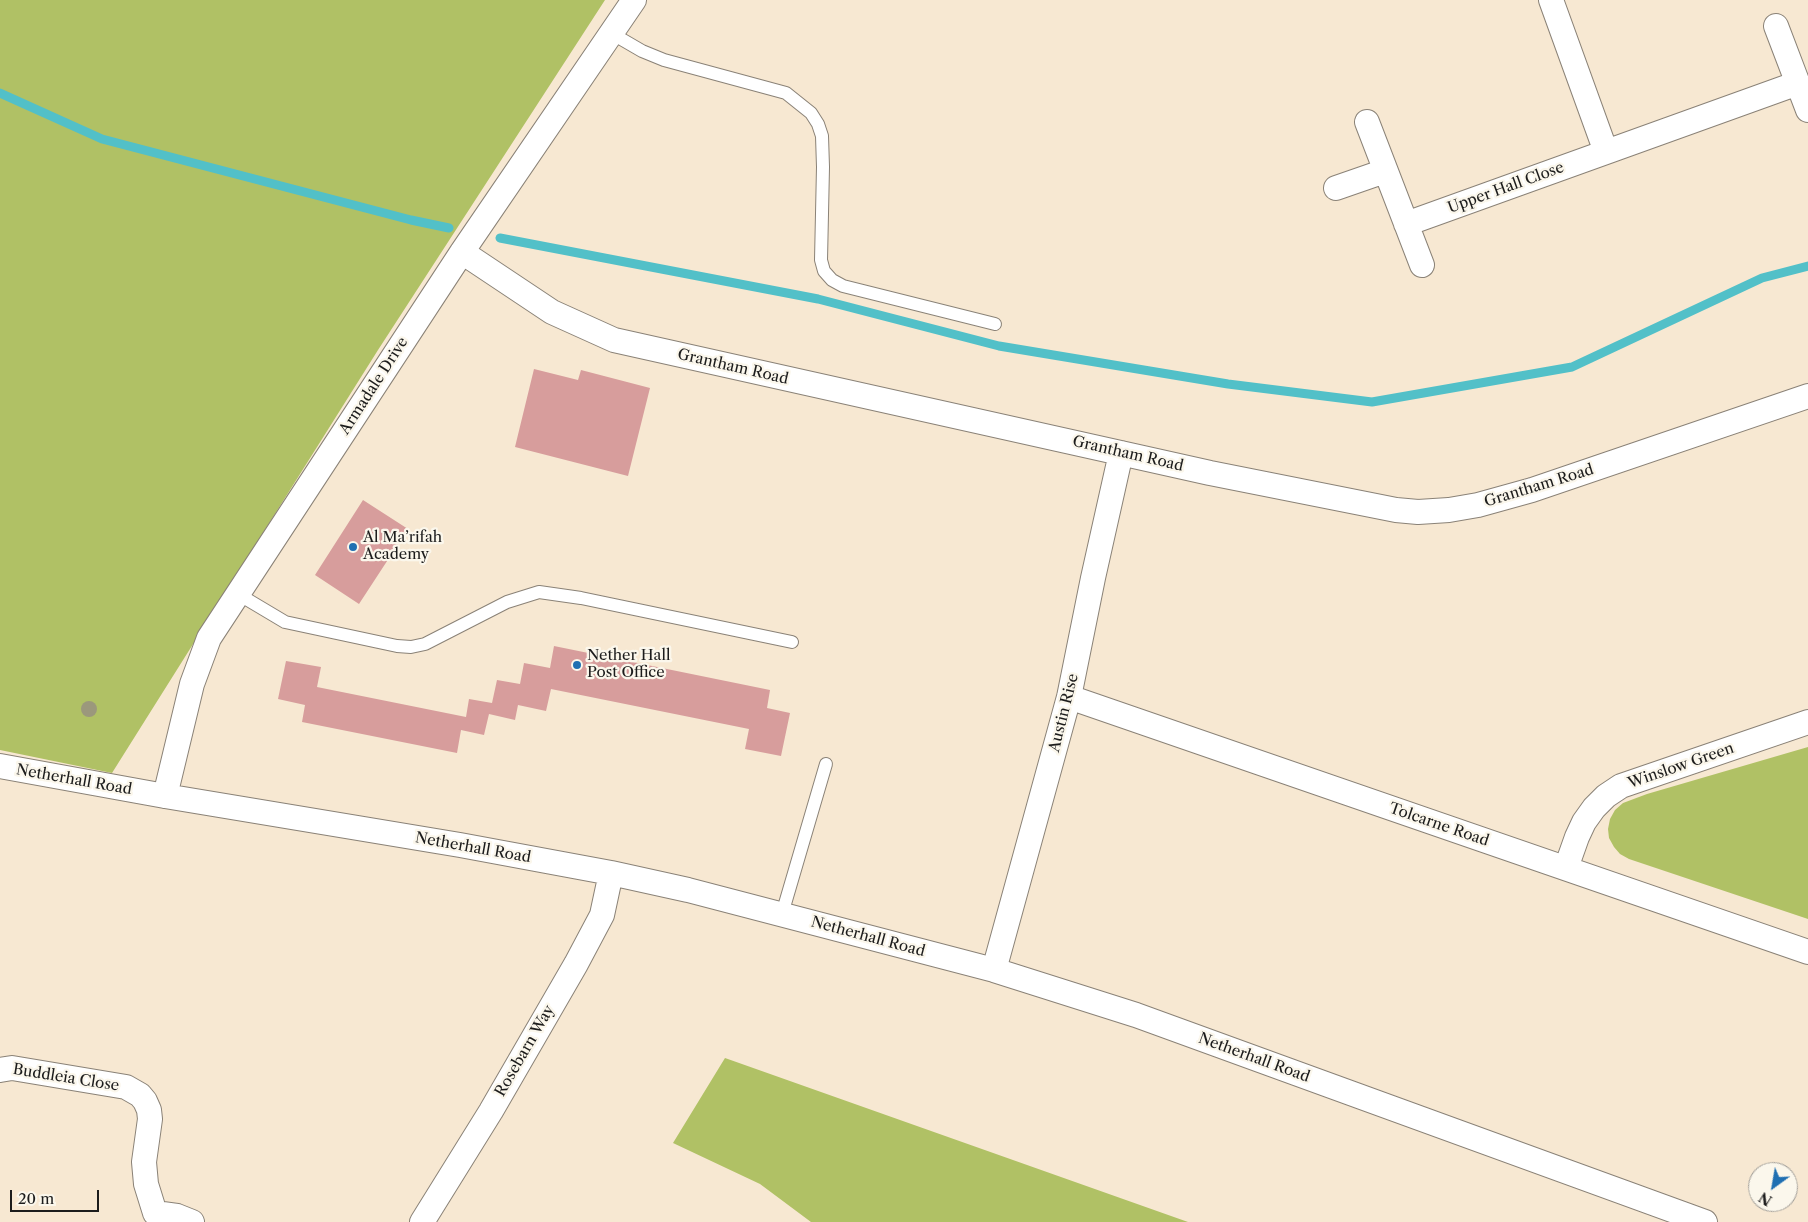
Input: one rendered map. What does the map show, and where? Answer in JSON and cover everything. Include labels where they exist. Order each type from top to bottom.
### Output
[{"type":"street","name":"Armadale Drive","points":[[165,796],[192,684],[209,638],[462,252],[634,0]]},
{"type":"street","points":[[1550,0],[1606,152]]},
{"type":"street","points":[[1776,26],[1808,110]]},
{"type":"street","name":"Upper Hall Close","points":[[1406,224],[1798,83]]},
{"type":"street","points":[[1367,122],[1422,265]]},
{"type":"street","points":[[1336,188],[1386,171]]},
{"type":"street","name":"Grantham Road","points":[[462,252],[552,312],[614,340],[1210,473],[1389,509],[1418,512],[1449,510],[1478,505],[1532,490],[1808,396]]},
{"type":"street","name":"Austin Rise","points":[[994,970],[1069,697],[1121,453]]},
{"type":"street","name":"Tolcarne Road","points":[[1069,697],[1808,952]]},
{"type":"street","name":"Winslow Green","points":[[1566,868],[1584,822],[1606,796],[1621,786],[1808,722]]},
{"type":"street","name":"Netherhall Road","points":[[0,766],[165,796],[460,845],[611,873],[688,890],[994,970],[1136,1016],[1706,1222]]},
{"type":"street","name":"Rosebarn Way","points":[[422,1222],[491,1111],[576,964],[602,915],[611,873]]},
{"type":"street","name":"Buddleia Close","points":[[0,1070],[12,1068],[126,1087],[140,1095],[149,1110],[150,1119],[144,1162],[148,1217]]},
{"type":"street","points":[[148,1217],[177,1216],[192,1222]]},
{"type":"lane","points":[[611,33],[642,51],[664,60],[786,93],[811,113],[818,124],[822,136],[821,260],[824,271],[832,280],[843,286],[996,324]]},
{"type":"lane","points":[[238,594],[285,622],[397,646],[411,647],[425,644],[507,602],[539,592],[581,598],[792,642]]},
{"type":"lane","points":[[782,914],[826,764]]},
{"type":"green space","points":[[0,0],[605,0],[378,350],[112,773],[0,750]]},
{"type":"green space","points":[[1808,747],[1808,919],[1629,859],[1620,854],[1609,838],[1610,819],[1615,810],[1623,803],[1647,794]]},
{"type":"green space","points":[[725,1058],[1188,1222],[811,1222],[760,1184],[673,1143]]},
{"type":"building","points":[[534,369],[578,380],[581,370],[650,388],[628,476],[515,447]]},
{"type":"building","points":[[363,500],[408,529],[359,604],[315,575]]},
{"type":"building","points":[[554,646],[770,690],[767,708],[790,713],[781,756],[745,749],[749,729],[551,689],[546,711],[518,705],[515,720],[489,714],[484,735],[461,730],[457,753],[302,722],[305,705],[278,699],[286,661],[321,667],[317,687],[466,717],[469,699],[492,703],[497,680],[520,684],[524,663],[550,668]]},
{"type":"waterway","points":[[0,93],[102,139],[411,220],[449,228]]},
{"type":"waterway","points":[[500,238],[818,299],[999,346],[1228,384],[1372,402],[1572,367],[1762,278],[1808,266]]},
{"type":"place","name":"Al Ma’rifah Academy","points":[[353,547]]},
{"type":"place","name":"Nether Hall Post Office","points":[[577,665]]}]
